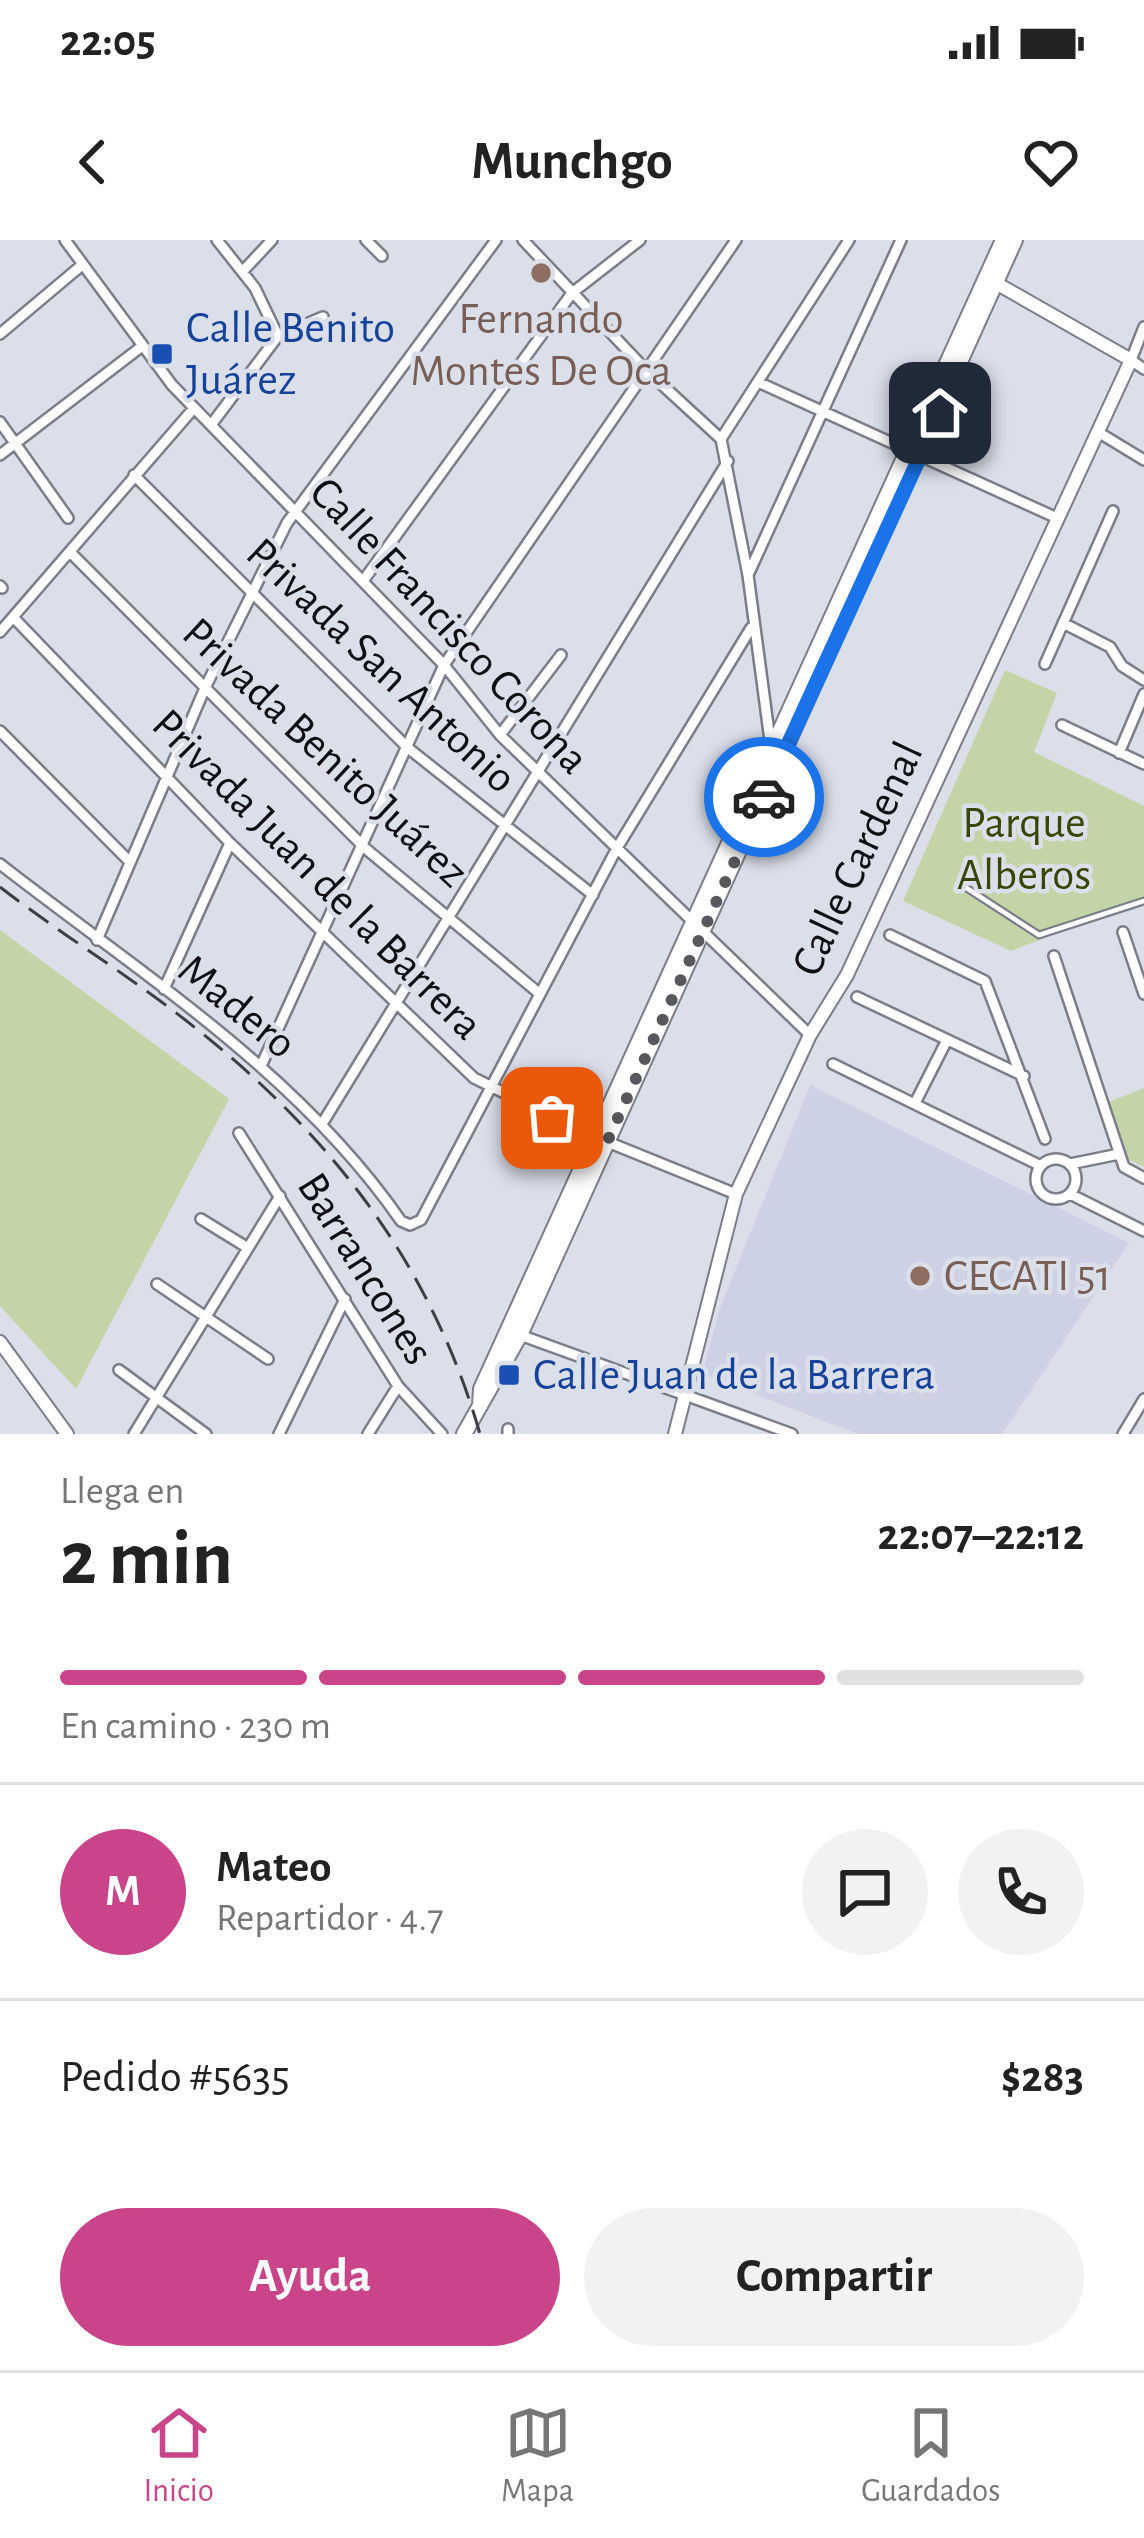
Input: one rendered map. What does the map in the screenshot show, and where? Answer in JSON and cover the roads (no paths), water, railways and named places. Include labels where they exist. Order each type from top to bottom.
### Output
[{"type":"main road","points":[[464,1434],[491,1395],[520,1335],[697,928],[915,454],[991,279],[1003,240]]},
{"type":"main road","points":[[991,279],[1015,240]]},
{"type":"main road","points":[[480,1406],[481,1389],[602,1140]]},
{"type":"street","name":"Calle Francisco Corona","points":[[64,240],[75,245],[82,265],[194,408],[444,665],[500,735],[810,1035]]},
{"type":"street","points":[[244,272],[272,240]]},
{"type":"street","points":[[366,240],[382,256]]},
{"type":"street","points":[[97,940],[205,688],[254,598],[277,542],[496,240]]},
{"type":"street","points":[[523,240],[646,370],[722,439],[748,575],[751,628],[777,754]]},
{"type":"street","points":[[363,581],[572,292],[640,240]]},
{"type":"street","points":[[261,1066],[444,665],[736,240]]},
{"type":"street","points":[[722,439],[849,240]]},
{"type":"street","points":[[748,575],[901,240]]},
{"type":"street","points":[[219,241],[244,272],[278,336]]},
{"type":"street","points":[[0,334],[82,265]]},
{"type":"street","points":[[991,279],[1144,369]]},
{"type":"street","points":[[212,424],[278,336],[323,317]]},
{"type":"street","name":"Calle Cardenal","points":[[675,1434],[736,1194],[810,1035],[847,975],[1144,327]]},
{"type":"street","points":[[0,455],[142,347]]},
{"type":"street","points":[[758,382],[1057,518]]},
{"type":"street","points":[[0,632],[194,408]]},
{"type":"street","points":[[0,422],[68,518]]},
{"type":"street","points":[[1098,433],[1144,460]]},
{"type":"street","points":[[322,1124],[728,461]]},
{"type":"street","name":"Privada San Antonio","points":[[134,475],[409,748],[593,896]]},
{"type":"street","points":[[1045,664],[1113,511]]},
{"type":"street","name":"Privada Benito Juárez","points":[[71,553],[364,848],[540,994]]},
{"type":"street","name":"Privada Juan de la Barrera","points":[[13,617],[230,843],[489,1088],[736,1194]]},
{"type":"street","points":[[1063,623],[1110,646],[1122,666],[1144,680]]},
{"type":"street","points":[[489,1088],[617,848],[751,628]]},
{"type":"street","points":[[500,735],[561,655]]},
{"type":"street","points":[[1119,753],[1144,694]]},
{"type":"street","points":[[1062,725],[1144,764]]},
{"type":"street","points":[[0,731],[130,862]]},
{"type":"street","points":[[164,989],[230,843]]},
{"type":"street","name":"Madero","points":[[0,864],[261,1066],[322,1124],[410,1225],[421,1220],[489,1088]]},
{"type":"street","points":[[1124,932],[1144,994]]},
{"type":"street","points":[[890,935],[985,981],[1045,1139]]},
{"type":"street","points":[[1054,956],[1124,1167],[1144,1178]]},
{"type":"street","points":[[857,998],[1024,1076]]},
{"type":"street","points":[[915,1103],[947,1040]]},
{"type":"street","points":[[833,1064],[1041,1166]]},
{"type":"street","name":"Barrancones","points":[[239,1133],[398,1386],[442,1434]]},
{"type":"street","points":[[1070,1165],[1120,1154]]},
{"type":"street","points":[[1059,1159],[1070,1165],[1077,1176],[1070,1194],[1058,1200],[1045,1196],[1036,1178],[1041,1166],[1059,1159]]},
{"type":"street","points":[[1070,1194],[1144,1231]]},
{"type":"street","points":[[134,1434],[280,1196]]},
{"type":"street","points":[[201,1219],[248,1248]]},
{"type":"street","points":[[157,1284],[268,1359]]},
{"type":"street","points":[[279,1434],[345,1299]]},
{"type":"street","points":[[520,1335],[791,1434]]},
{"type":"street","points":[[0,1342],[67,1434]]},
{"type":"street","points":[[119,1370],[206,1434]]},
{"type":"street","points":[[368,1434],[398,1386]]},
{"type":"street","points":[[1123,1434],[1144,1399]]},
{"type":"lane","points":[[964,887],[1040,935],[1144,901]]},
{"type":"railway","points":[[0,887],[218,1046],[316,1141],[359,1192],[429,1305],[480,1434]]},
{"type":"place","name":"Fernando Montes De Oca","points":[[541,273]]},
{"type":"place","name":"Calle Benito Juárez","points":[[162,354]]},
{"type":"place","name":"CECATI 51","points":[[920,1276]]},
{"type":"place","name":"Calle Juan de la Barrera","points":[[509,1375]]},
{"type":"park label","name":"Parque Alberos","points":[[1024,849]]}]
